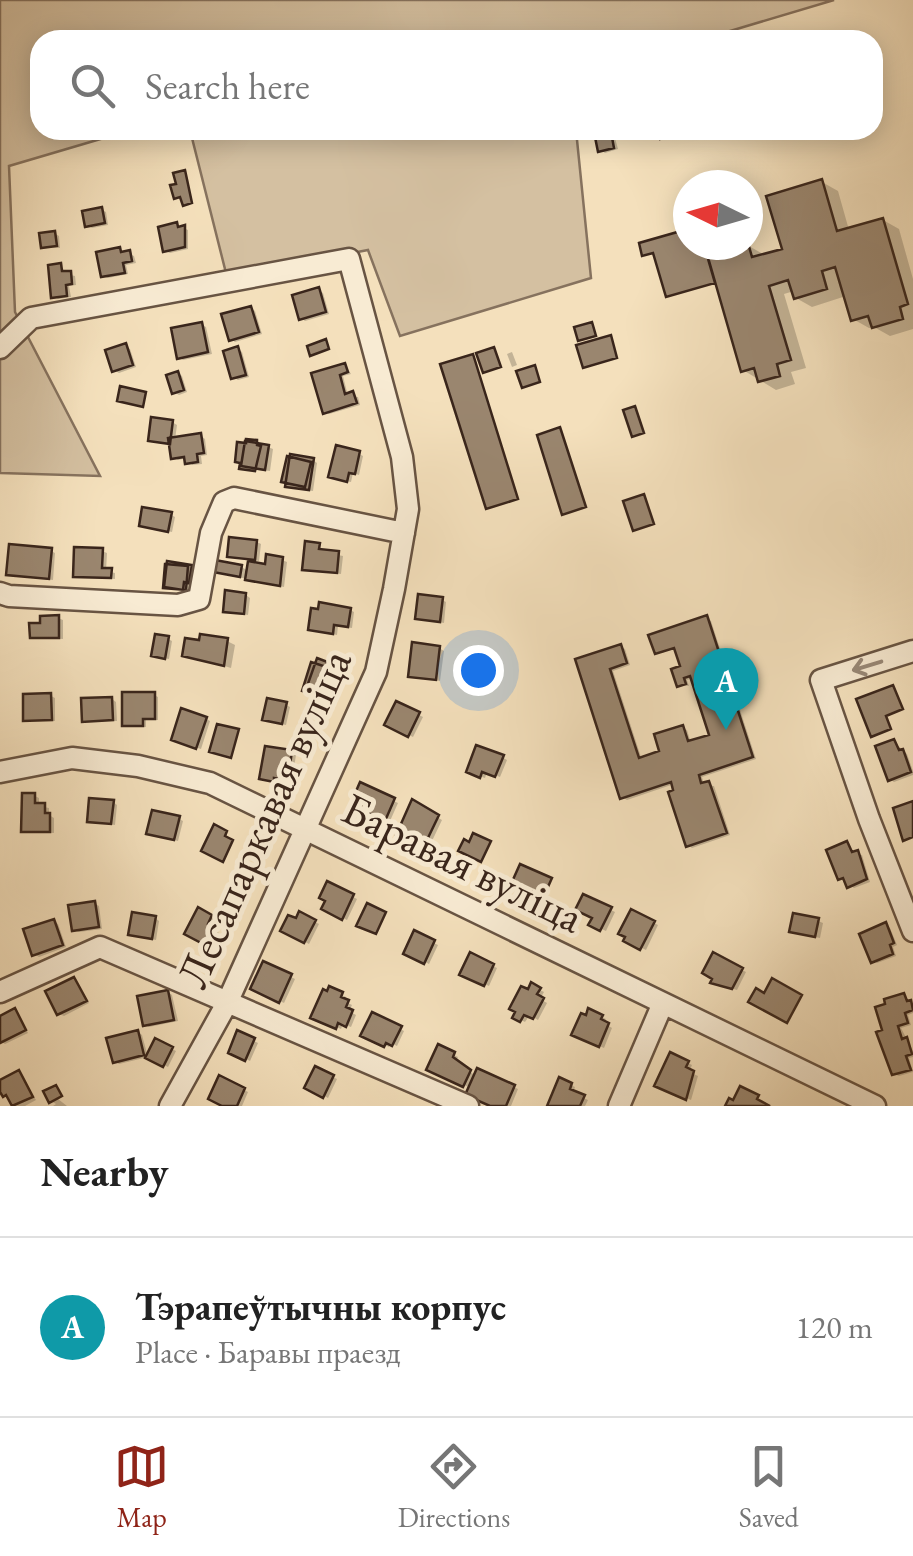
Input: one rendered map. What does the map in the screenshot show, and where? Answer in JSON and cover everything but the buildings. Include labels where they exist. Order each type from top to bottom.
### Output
[{"type":"street","name":"Лесапаркавая вуліца","points":[[0,348],[32,318],[349,260],[402,457],[408,509],[376,672],[228,1002],[170,1106]]},
{"type":"street","points":[[0,593],[178,605],[199,599],[211,533],[224,502],[234,498],[404,533]]},
{"type":"street","points":[[913,651],[821,680],[913,931]]},
{"type":"street","name":"Баравая вуліца","points":[[0,772],[72,758],[138,766],[210,784],[875,1106]]},
{"type":"street","points":[[0,992],[100,947],[439,1100],[468,1106]]},
{"type":"street","points":[[620,1106],[663,1004]]},
{"type":"shaded area","points":[[0,0],[834,0],[734,30],[30,30],[30,140],[97,140],[9,166],[15,312],[100,476],[0,473]]},
{"type":"shaded area","points":[[193,140],[577,140],[591,278],[400,336],[368,250],[227,277]]},
{"type":"place","name":"Тэрапеўтычны корпус","points":[[726,730]]}]
